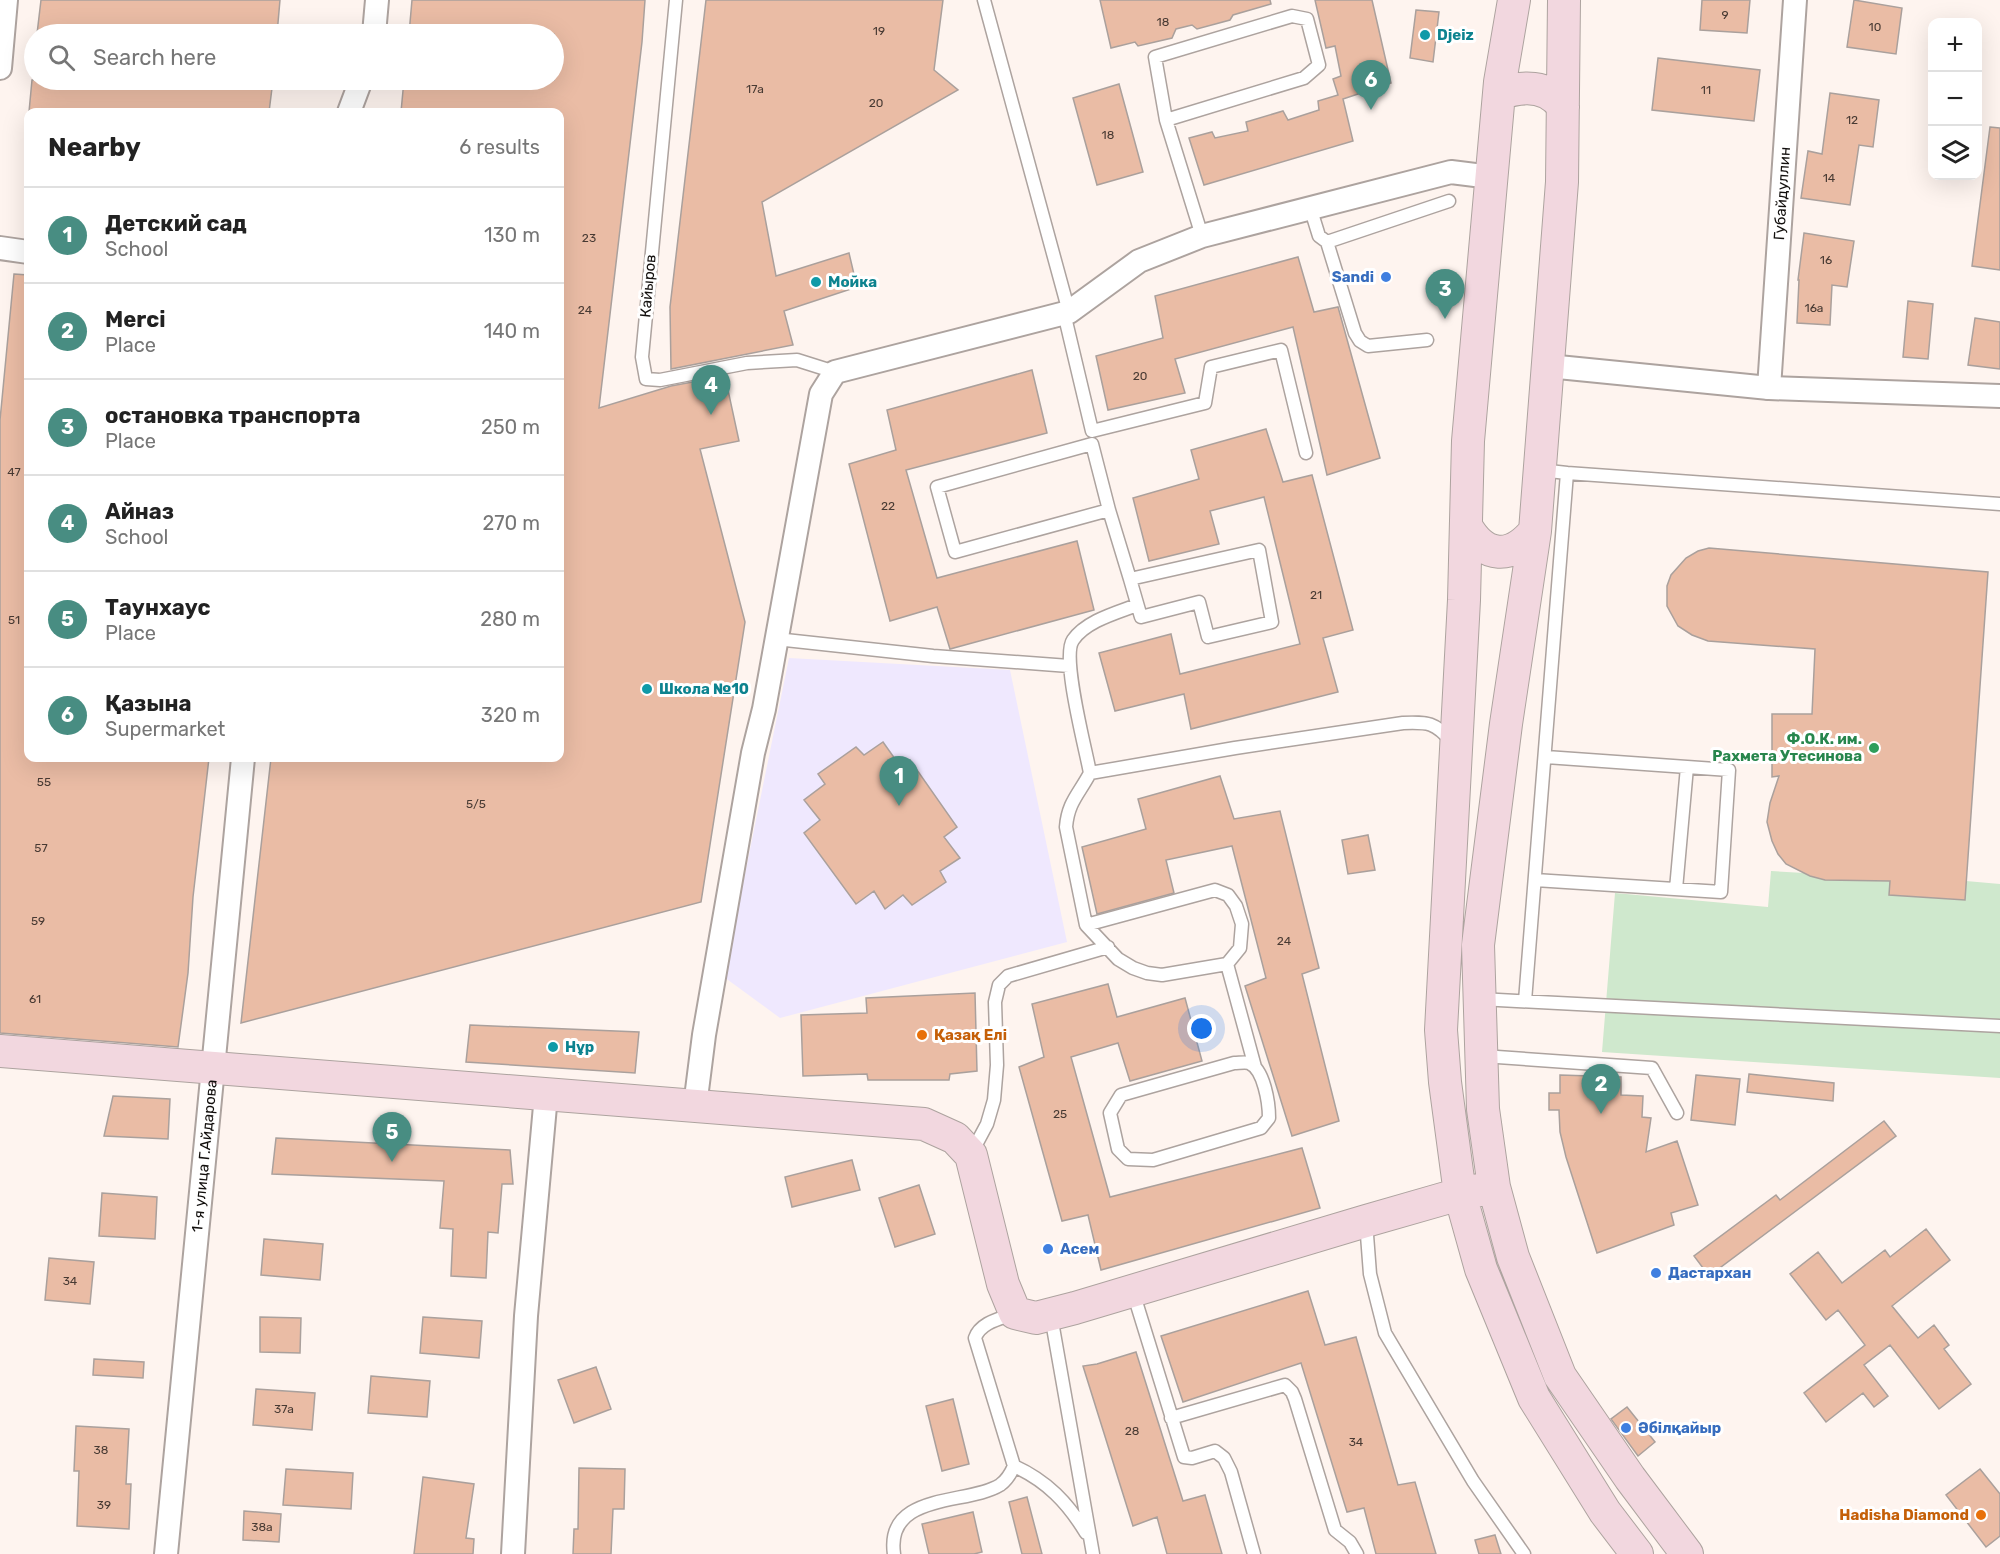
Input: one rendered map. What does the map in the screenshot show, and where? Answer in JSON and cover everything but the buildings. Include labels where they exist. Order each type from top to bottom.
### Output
[{"type":"street","points":[[0,68],[6,0]]},
{"type":"street","points":[[375,24],[376,0]]},
{"type":"street","points":[[1514,0],[1499,94],[1468,441],[1464,600],[1441,1030],[1445,1082],[1460,1194],[1481,1269],[1534,1398],[1605,1512],[1637,1554]]},
{"type":"street","points":[[1564,0],[1562,182],[1548,366],[1553,472],[1535,531],[1506,724],[1480,934],[1483,1109],[1494,1187],[1513,1257],[1560,1377],[1630,1479],[1687,1554]]},
{"type":"street","name":"Губайдуллин","points":[[1769,388],[1795,0]]},
{"type":"street","points":[[1499,94],[1515,89],[1534,88],[1553,96],[1563,106]]},
{"type":"street","points":[[351,108],[358,90]]},
{"type":"street","points":[[695,1106],[704,1035],[745,800],[821,394],[836,372],[1066,313],[1138,261],[1202,236],[1451,172],[1491,177]]},
{"type":"street","points":[[0,249],[24,252]]},
{"type":"street","points":[[1548,366],[1769,388],[2000,396]]},
{"type":"street","points":[[1466,526],[1471,535],[1486,548],[1501,553],[1519,547],[1535,531]]},
{"type":"street","name":"1-я улица Г.Айдарова","points":[[166,1554],[243,762]]},
{"type":"street","points":[[0,1051],[924,1124],[955,1138],[971,1155],[1003,1284],[1015,1313],[1036,1318],[1133,1292],[1460,1194],[1494,1187]]},
{"type":"street","points":[[513,1554],[526,1316],[546,1095]]},
{"type":"lane","name":"Кайыров","points":[[676,0],[642,357],[646,379],[660,380],[747,363],[797,360],[836,372]]},
{"type":"lane","points":[[984,0],[1066,313],[1109,510],[1141,617],[1200,602],[1208,637],[1272,622],[1258,550],[1130,579]]},
{"type":"lane","points":[[1166,120],[1304,78],[1319,65],[1307,19],[1292,16],[1155,57],[1166,120],[1202,236]]},
{"type":"lane","points":[[1327,242],[1449,201]]},
{"type":"lane","points":[[1310,207],[1319,236],[1327,242],[1355,333],[1360,341],[1368,346],[1428,340]]},
{"type":"lane","points":[[1109,510],[955,552],[937,486],[1205,403],[1211,367],[1281,350],[1306,453]]},
{"type":"lane","points":[[1526,1001],[1546,757],[1553,472],[2000,504]]},
{"type":"lane","points":[[1086,925],[1215,890],[1228,895],[1236,906],[1242,924],[1240,948],[1227,963],[1162,975],[1147,973],[1126,963],[1086,925],[1066,828],[1067,813],[1090,773],[1069,666],[1071,643],[1080,632],[1102,619],[1137,605]]},
{"type":"lane","points":[[776,639],[933,656],[1069,666]]},
{"type":"lane","points":[[1090,773],[1234,748],[1403,723],[1426,722],[1440,728],[1456,747]]},
{"type":"lane","points":[[1535,880],[1720,892],[1728,770],[1546,757]]},
{"type":"lane","points":[[1676,889],[1687,767]]},
{"type":"lane","points":[[971,1155],[987,1124],[994,1100],[997,1065],[995,1002],[999,985],[1008,976],[1108,947]]},
{"type":"lane","points":[[1227,963],[1255,1067],[1259,1071],[1269,1105],[1269,1118],[1261,1128],[1153,1160],[1128,1159],[1118,1149],[1110,1113],[1121,1095],[1234,1063],[1249,1063],[1255,1067]]},
{"type":"lane","points":[[1480,999],[2000,1026]]},
{"type":"lane","points":[[1481,1056],[1652,1068],[1677,1113]]},
{"type":"lane","points":[[1366,1221],[1370,1274],[1385,1333],[1473,1481],[1524,1554]]},
{"type":"lane","points":[[1133,1292],[1184,1457],[1192,1458],[1215,1451],[1224,1458],[1231,1472],[1254,1554]]},
{"type":"lane","points":[[894,1554],[898,1528],[903,1520],[912,1513],[936,1502],[998,1486],[1009,1476],[1014,1466],[975,1338],[977,1331],[983,1326],[1015,1313]]},
{"type":"lane","points":[[1051,1314],[1093,1554]]},
{"type":"lane","points":[[1171,1418],[1285,1385],[1295,1399],[1335,1530],[1350,1542],[1357,1554]]},
{"type":"lane","points":[[1014,1466],[1044,1482],[1062,1498],[1090,1539]]},
{"type":"shaded area","points":[[789,658],[1010,670],[1067,942],[780,1018],[724,977]]},
{"type":"green space","points":[[1771,871],[1804,873],[1825,880],[1890,881],[1889,895],[1964,900],[1966,881],[2000,884],[2000,1078],[1602,1052],[1615,893],[1768,907]]},
{"type":"place","name":"Djeiz","points":[[1425,35]]},
{"type":"place","name":"Қазына","points":[[1371,110]]},
{"type":"place","name":"Sandi","points":[[1386,277]]},
{"type":"place","name":"Мойка","points":[[816,282]]},
{"type":"place","name":"остановка транспорта","points":[[1445,319]]},
{"type":"place","name":"Айназ","points":[[711,415]]},
{"type":"place","name":"Школа №10","points":[[647,689]]},
{"type":"place","name":"Ф.О.К. им. Рахмета Утесинова","points":[[1874,748]]},
{"type":"place","name":"Детский сад","points":[[899,806]]},
{"type":"place","name":"Қазақ Елі","points":[[922,1035]]},
{"type":"place","name":"Нұр","points":[[553,1047]]},
{"type":"place","name":"Merci","points":[[1601,1114]]},
{"type":"place","name":"Таунхаус","points":[[392,1162]]},
{"type":"place","name":"Асем","points":[[1048,1249]]},
{"type":"place","name":"Дастархан","points":[[1656,1273]]},
{"type":"place","name":"Әбілқайыр","points":[[1626,1428]]},
{"type":"place","name":"Hadisha Diamond","points":[[1981,1515]]}]
